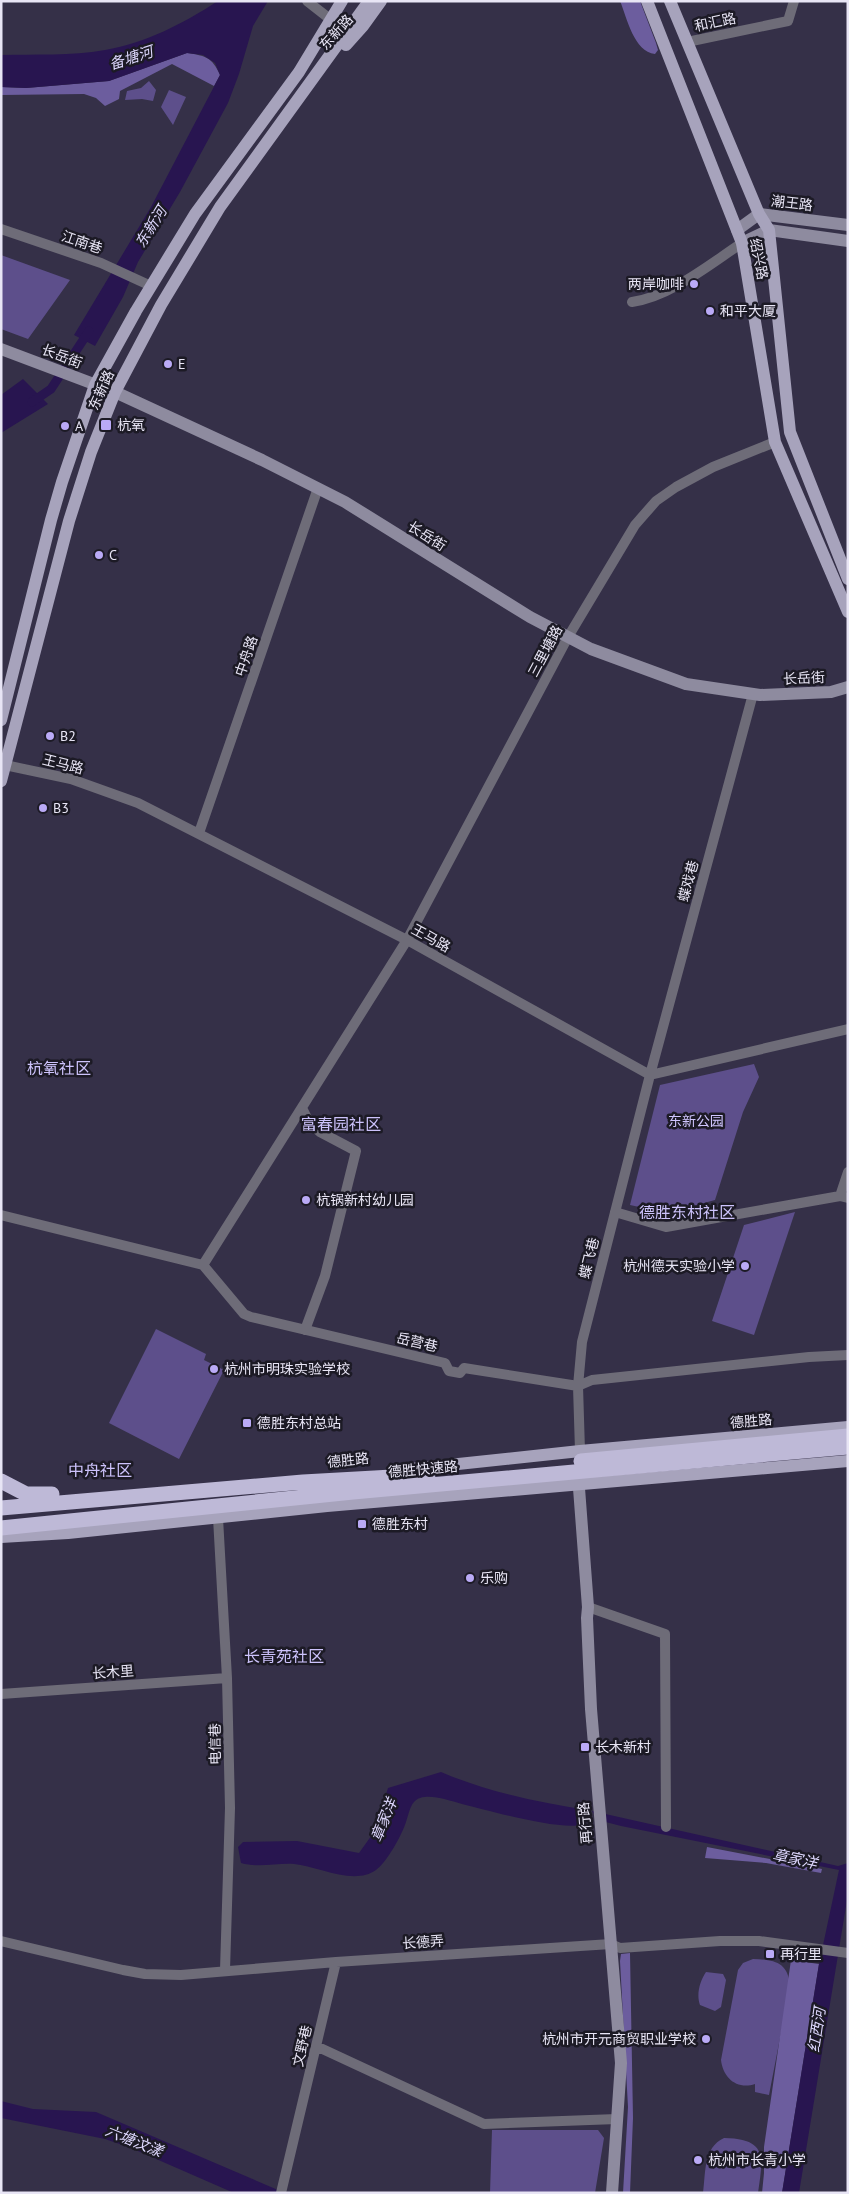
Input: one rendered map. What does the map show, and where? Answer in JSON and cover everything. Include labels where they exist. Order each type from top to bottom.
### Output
[{"type":"highway","name":"德胜快速路","points":[[1,1508],[303,1482],[438,1475],[848,1436]]},
{"type":"highway","name":"德胜快速路","points":[[1,1528],[353,1492],[848,1447]]},
{"type":"highway","points":[[1,1481],[14,1489],[34,1495],[82,1494],[219,1480],[274,1477],[303,1482]]},
{"type":"highway","points":[[1,1536],[10,1526],[29,1515],[82,1494]]},
{"type":"main road","name":"东新路","points":[[299,72],[342,1]]},
{"type":"main road","name":"东新路","points":[[1,720],[51,520],[95,385],[151,286],[196,214],[352,1]]},
{"type":"main road","name":"东新路","points":[[1,781],[69,521],[92,452],[115,392],[161,304],[220,207],[369,1]]},
{"type":"main road","name":"东新路","points":[[312,82],[363,26],[381,1]]},
{"type":"main road","name":"绍兴路","points":[[647,1],[742,243],[775,442],[848,612]]},
{"type":"main road","name":"绍兴路","points":[[670,1],[759,214],[769,230],[790,432],[848,579]]},
{"type":"main road","name":"德胜路","points":[[1,1514],[81,1509],[321,1478],[580,1451],[848,1427]]},
{"type":"main road","points":[[1,1536],[68,1533],[578,1484],[848,1461]]},
{"type":"street","points":[[306,1],[330,19]]},
{"type":"street","name":"和汇路","points":[[687,42],[788,20],[794,1]]},
{"type":"street","name":"潮王路","points":[[737,230],[759,214],[848,225]]},
{"type":"street","name":"江南巷","points":[[1,229],[101,263],[151,286]]},
{"type":"street","points":[[632,302],[661,295],[742,243],[769,230],[848,241]]},
{"type":"street","name":"长岳街","points":[[1,350],[115,392],[318,488],[345,502],[530,618],[591,649],[686,684],[753,694],[831,692],[848,687]]},
{"type":"street","name":"三里塘路","points":[[204,1266],[407,940],[568,637],[634,525],[656,501],[676,486],[713,467],[775,442]]},
{"type":"street","name":"中舟路","points":[[199,833],[318,488]]},
{"type":"street","name":"蝶戏巷","points":[[650,1075],[753,694]]},
{"type":"street","name":"王马路","points":[[5,765],[71,779],[121,795],[407,940],[650,1075]]},
{"type":"street","points":[[650,1075],[848,1029]]},
{"type":"street","name":"蝶飞巷","points":[[580,1451],[578,1386],[582,1342],[650,1075]]},
{"type":"street","points":[[302,1108],[309,1122],[320,1132],[356,1152],[325,1276],[305,1330]]},
{"type":"street","points":[[615,1212],[666,1227],[844,1197],[848,1172]]},
{"type":"street","points":[[1,1215],[204,1266]]},
{"type":"street","name":"岳营巷","points":[[204,1266],[244,1314],[445,1363],[449,1370],[460,1373],[464,1368],[578,1386],[592,1380],[809,1357],[848,1355]]},
{"type":"street","name":"再行路","points":[[580,1451],[578,1484],[588,1607],[591,1709],[621,2063],[612,2193]]},
{"type":"street","name":"电信巷","points":[[218,1518],[227,1678],[230,1818],[226,1970]]},
{"type":"street","points":[[588,1607],[665,1634],[666,1827]]},
{"type":"street","name":"长木里","points":[[1,1694],[227,1678]]},
{"type":"street","name":"长德弄","points":[[1,1941],[145,1974],[181,1975],[336,1962],[611,1944],[620,1948],[759,1940],[848,1953]]},
{"type":"street","name":"文野巷","points":[[281,2193],[336,1962]]},
{"type":"street","points":[[316,2046],[484,2124],[618,2119]]},
{"type":"green space","points":[[149,81],[156,90],[153,101],[142,99],[125,100],[127,91],[141,88]]},
{"type":"green space","points":[[169,90],[186,97],[173,125],[161,107]]},
{"type":"green space","points":[[1,255],[70,280],[28,339],[1,329]]},
{"type":"green space","name":"东新公园","points":[[754,1064],[759,1077],[743,1112],[715,1200],[667,1213],[630,1205],[660,1085]]},
{"type":"green space","points":[[795,1212],[754,1335],[712,1321],[744,1225]]},
{"type":"green space","points":[[156,1329],[206,1354],[204,1360],[224,1370],[179,1459],[109,1423]]},
{"type":"green space","points":[[753,1959],[768,1960],[779,1964],[783,1967],[789,1978],[790,1986],[769,2095],[755,2092],[755,2084],[742,2085],[732,2081],[725,2072],[721,2060],[738,1970],[743,1963]]},
{"type":"green space","points":[[706,1972],[723,1974],[726,1980],[721,2007],[715,2011],[700,2005],[699,2001],[699,1988]]},
{"type":"green space","points":[[492,2130],[598,2130],[604,2138],[595,2193],[490,2193]]},
{"type":"green space","points":[[724,2138],[749,2142],[759,2152],[761,2169],[758,2193],[703,2193],[705,2169],[709,2154],[717,2142]]},
{"type":"shaded area","points":[[620,1],[640,1],[658,50],[655,54],[648,52],[637,41]]},
{"type":"shaded area","points":[[187,53],[208,58],[214,64],[220,75],[214,86],[172,64],[120,91],[119,99],[105,106],[96,98],[84,94],[1,95],[1,87],[26,88],[109,81]]},
{"type":"shaded area","points":[[707,1847],[822,1869],[821,1873],[766,1863],[705,1858]]},
{"type":"shaded area","points":[[630,1953],[633,2118],[630,2193],[623,2193],[628,2107],[620,1961],[621,1954]]},
{"type":"shaded area","points":[[791,1960],[819,1964],[782,2193],[762,2193],[764,2147]]},
{"type":"water","name":"备塘河","points":[[218,1],[268,1],[253,26],[239,74],[228,103],[180,192],[138,262],[123,297],[95,346],[74,335],[151,207],[220,75],[215,63],[203,55],[187,53],[109,81],[26,88],[1,87],[1,55],[79,53],[120,47],[164,31]]},
{"type":"water","points":[[23,379],[48,404],[1,433],[1,395]]},
{"type":"water","name":"章家洋","points":[[441,1772],[513,1795],[550,1804],[588,1810],[582,1825],[556,1825],[523,1819],[439,1798],[425,1797],[413,1803],[401,1834],[385,1861],[376,1870],[367,1874],[346,1876],[303,1865],[254,1865],[241,1863],[238,1847],[243,1842],[297,1841],[359,1853],[374,1832],[388,1788]]},
{"type":"water","points":[[592,1811],[838,1866],[848,1863],[848,1894],[799,2193],[782,2193],[819,1964],[839,1870],[621,1826],[598,1820]]},
{"type":"water","name":"六塘汶漾","points":[[1,2101],[33,2109],[96,2112],[285,2193],[234,2193],[131,2148],[105,2139],[1,2118]]},
{"type":"waterway","name":"东新河","points":[[32,402],[51,389],[89,331]]},
{"type":"place","name":"两岸咖啡","points":[[694,284]]},
{"type":"place","name":"和平大厦","points":[[710,311]]},
{"type":"place","name":"E","points":[[168,364]]},
{"type":"place","name":"杭氧","points":[[106,425]]},
{"type":"place","name":"A","points":[[65,426]]},
{"type":"place","name":"C","points":[[99,555]]},
{"type":"place","name":"B2","points":[[50,736]]},
{"type":"place","name":"B3","points":[[43,808]]},
{"type":"place","name":"杭锅新村幼儿园","points":[[306,1200]]},
{"type":"place","name":"杭州德天实验小学","points":[[745,1266]]},
{"type":"place","name":"杭州市明珠实验学校","points":[[214,1369]]},
{"type":"place","name":"德胜东村总站","points":[[247,1423]]},
{"type":"place","name":"德胜东村","points":[[362,1524]]},
{"type":"place","name":"乐购","points":[[470,1578]]},
{"type":"place","name":"长木新村","points":[[585,1747]]},
{"type":"place","name":"再行里","points":[[770,1954]]},
{"type":"place","name":"杭州市开元商贸职业学校","points":[[706,2039]]},
{"type":"place","name":"杭州市长青小学","points":[[698,2160]]},
{"type":"district","name":"杭氧社区","points":[[59,1068]]},
{"type":"district","name":"富春园社区","points":[[341,1124]]},
{"type":"district","name":"德胜东村社区","points":[[687,1212]]},
{"type":"district","name":"中舟社区","points":[[100,1470]]},
{"type":"district","name":"长青苑社区","points":[[284,1656]]},
{"type":"water label","name":"红西河","points":[[817,2030]]}]
